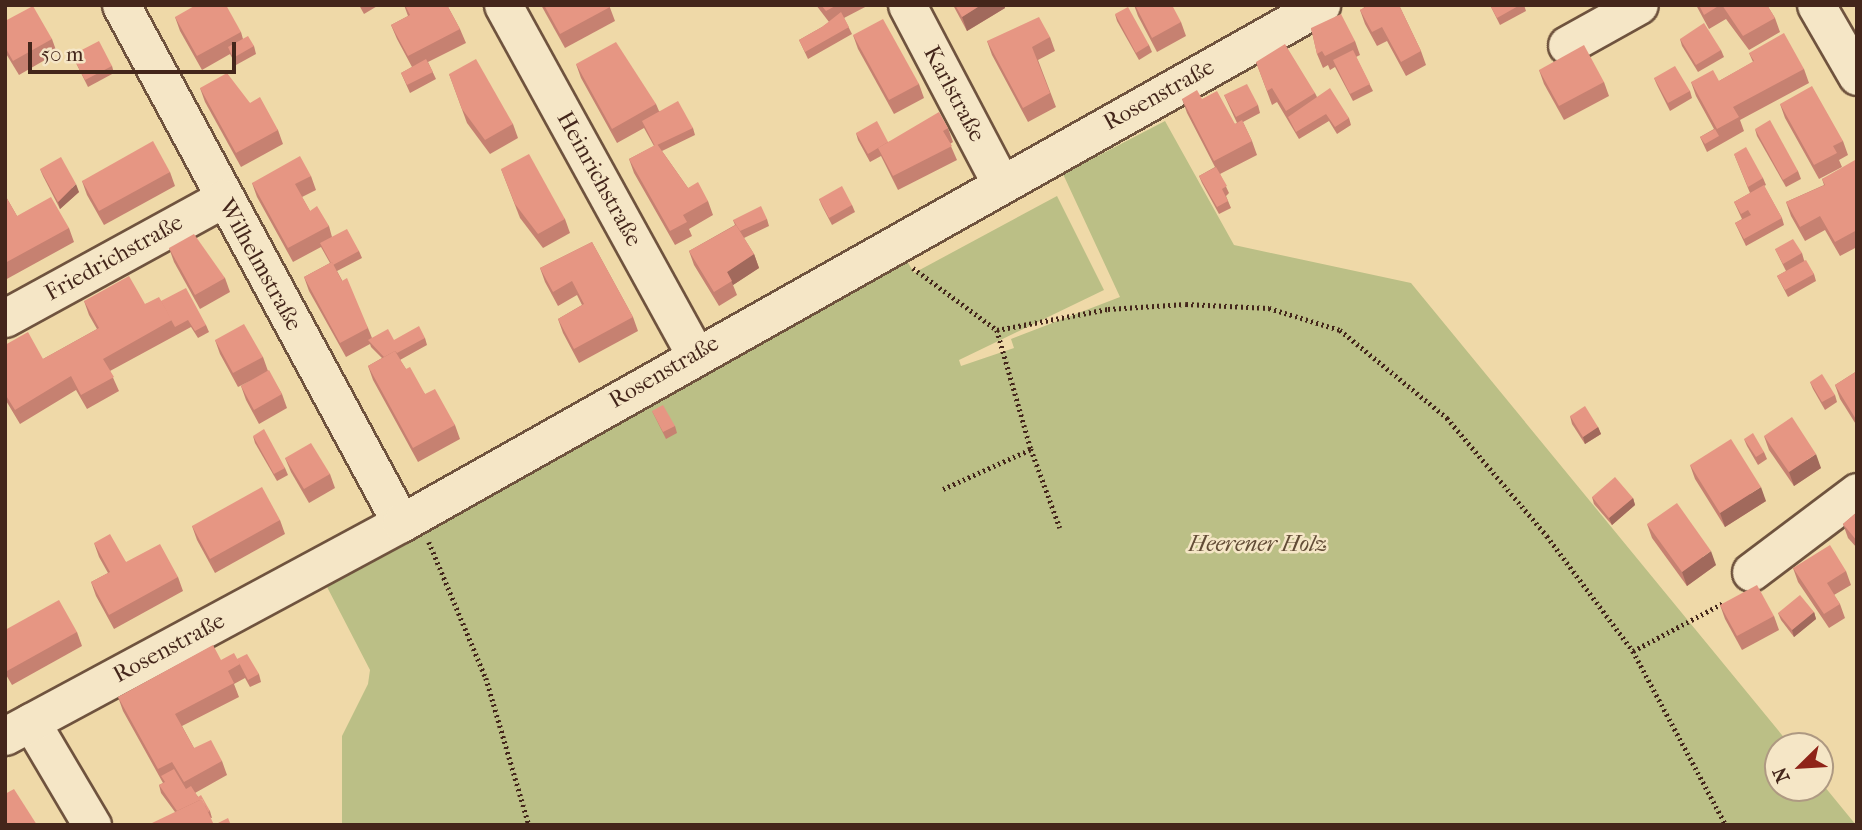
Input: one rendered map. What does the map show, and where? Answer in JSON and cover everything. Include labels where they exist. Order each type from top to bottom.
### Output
[{"type":"street","name":"Wilhelmstraße","points":[[121,5],[224,198],[409,518]]},
{"type":"street","name":"Heinrichstraße","points":[[503,5],[695,354]]},
{"type":"street","name":"Karlstraße","points":[[907,5],[1000,182]]},
{"type":"street","name":"Rosenstraße","points":[[18,729],[409,518],[1000,182],[1321,5]]},
{"type":"street","points":[[1567,45],[1639,5]]},
{"type":"street","points":[[1816,5],[1857,76]]},
{"type":"street","name":"Friedrichstraße","points":[[5,318],[224,198]]},
{"type":"street","points":[[1751,572],[1857,492]]},
{"type":"street","points":[[18,729],[92,825]]},
{"type":"path","points":[[885,247],[996,330],[1031,449],[1060,528]]},
{"type":"path","points":[[996,330],[1108,309],[1186,304],[1269,307],[1340,330],[1447,418],[1547,536],[1633,651],[1726,825]]},
{"type":"path","points":[[943,489],[1031,449]]},
{"type":"path","points":[[409,518],[486,678],[529,825]]},
{"type":"path","points":[[1633,651],[1744,592],[1751,572]]},
{"type":"green space","name":"Heerener Holz","points":[[1165,121],[1234,245],[1411,283],[1780,732],[1764,732],[1764,802],[1834,802],[1834,798],[1856,825],[342,825],[342,736],[368,684],[370,670],[326,585],[907,261],[914,273],[1057,196],[1104,290],[959,360],[961,366],[1014,348],[1011,339],[1120,297],[1063,174]]},
{"type":"building","points":[[196,5],[226,5],[241,32],[197,56],[175,17]]},
{"type":"building","points":[[405,5],[447,5],[460,29],[408,56],[391,25],[410,15]]},
{"type":"building","points":[[544,5],[609,5],[610,7],[560,34]]},
{"type":"building","points":[[821,5],[837,5],[826,11]]},
{"type":"building","points":[[955,5],[981,5],[962,17]]},
{"type":"building","points":[[1135,5],[1172,5],[1181,22],[1152,38]]},
{"type":"building","points":[[1364,5],[1399,5],[1421,51],[1401,62],[1382,27],[1372,32],[1360,10]]},
{"type":"building","points":[[1490,5],[1520,5],[1497,18]]},
{"type":"building","points":[[1699,5],[1720,5],[1704,15]]},
{"type":"building","points":[[1722,5],[1767,5],[1775,18],[1743,36]]},
{"type":"building","points":[[33,6],[52,39],[13,61],[5,47],[5,21]]},
{"type":"building","points":[[1128,7],[1149,45],[1136,53],[1115,14]]},
{"type":"building","points":[[841,12],[849,27],[805,52],[799,40]]},
{"type":"building","points":[[1341,14],[1355,41],[1325,56],[1322,51],[1317,54],[1311,28]]},
{"type":"building","points":[[1039,17],[1050,37],[1032,47],[1050,93],[1023,108],[987,41]]},
{"type":"building","points":[[883,19],[919,84],[889,100],[853,35]]},
{"type":"building","points":[[1704,23],[1721,50],[1696,65],[1680,39]]},
{"type":"building","points":[[1784,33],[1804,69],[1733,107],[1739,117],[1717,129],[1691,82],[1713,70],[1719,81],[1754,61],[1749,53]]},
{"type":"building","points":[[248,36],[254,46],[233,58],[228,47]]},
{"type":"building","points":[[99,41],[112,66],[85,80],[72,55]]},
{"type":"building","points":[[616,42],[656,104],[612,129],[576,64]]},
{"type":"building","points":[[1285,44],[1315,93],[1286,111],[1272,88],[1267,91],[1256,62]]},
{"type":"building","points":[[1584,45],[1604,82],[1559,106],[1539,70]]},
{"type":"building","points":[[1353,50],[1370,84],[1350,94],[1333,60]]},
{"type":"building","points":[[426,59],[433,72],[407,85],[401,73]]},
{"type":"building","points":[[476,59],[513,124],[485,140],[462,109],[449,74]]},
{"type":"building","points":[[1675,66],[1690,91],[1668,103],[1654,78]]},
{"type":"building","points":[[227,73],[250,103],[260,97],[278,130],[236,153],[200,88]]},
{"type":"building","points":[[1247,84],[1258,105],[1236,117],[1224,95]]},
{"type":"building","points":[[1812,86],[1843,141],[1833,146],[1837,153],[1814,165],[1780,104]]},
{"type":"building","points":[[1330,88],[1349,118],[1335,127],[1326,114],[1296,132],[1288,117]]},
{"type":"building","points":[[1197,90],[1202,99],[1217,91],[1235,124],[1242,120],[1252,141],[1214,161],[1182,99]]},
{"type":"building","points":[[678,101],[693,128],[655,146],[642,121]]},
{"type":"building","points":[[939,112],[948,128],[943,131],[952,146],[893,176],[878,148]]},
{"type":"building","points":[[1770,120],[1798,171],[1783,180],[1755,129]]},
{"type":"building","points":[[877,121],[888,142],[868,154],[856,133]]},
{"type":"building","points":[[1715,129],[1719,136],[1705,144],[1700,137]]},
{"type":"building","points":[[153,141],[170,172],[99,211],[82,181]]},
{"type":"building","points":[[657,144],[688,188],[698,182],[708,201],[683,215],[687,222],[670,231],[629,159]]},
{"type":"building","points":[[1746,147],[1763,178],[1748,187],[1734,154]]},
{"type":"building","points":[[529,154],[565,219],[538,234],[515,204],[501,169]]},
{"type":"building","points":[[300,156],[311,176],[295,184],[310,211],[317,206],[329,226],[288,248],[252,183]]},
{"type":"building","points":[[61,157],[76,184],[58,202],[40,169]]},
{"type":"building","points":[[1855,160],[1857,230],[1835,242],[1820,216],[1800,227],[1786,202],[1825,185],[1822,179]]},
{"type":"building","points":[[1216,167],[1227,186],[1222,189],[1228,201],[1217,207],[1199,176]]},
{"type":"building","points":[[1764,185],[1782,218],[1744,239],[1735,223],[1751,215],[1748,210],[1741,214],[1734,202]]},
{"type":"building","points":[[842,186],[852,205],[829,218],[819,199]]},
{"type":"building","points":[[5,195],[17,216],[51,197],[69,228],[5,263]]},
{"type":"building","points":[[761,206],[767,219],[740,231],[733,220]]},
{"type":"building","points":[[736,225],[754,254],[727,272],[732,281],[714,292],[689,251]]},
{"type":"building","points":[[347,229],[359,251],[333,265],[320,243]]},
{"type":"building","points":[[194,234],[225,278],[195,295],[169,248]]},
{"type":"building","points":[[1793,239],[1802,253],[1783,264],[1775,249]]},
{"type":"building","points":[[592,242],[633,317],[574,349],[558,319],[584,304],[572,281],[553,292],[540,268]]},
{"type":"building","points":[[1806,260],[1814,274],[1785,290],[1777,276]]},
{"type":"building","points":[[332,262],[342,281],[347,278],[368,328],[340,343],[304,277]]},
{"type":"building","points":[[129,276],[145,304],[159,297],[172,320],[103,359],[114,377],[81,395],[71,376],[15,410],[5,394],[5,345],[28,332],[43,359],[99,328],[84,301]]},
{"type":"building","points":[[186,288],[206,325],[195,331],[188,320],[175,327],[161,301]]},
{"type":"building","points":[[244,324],[263,357],[233,373],[215,340]]},
{"type":"building","points":[[419,326],[425,338],[384,357],[368,340],[388,329],[394,340]]},
{"type":"building","points":[[395,351],[406,369],[410,367],[425,394],[435,389],[455,425],[413,448],[368,366]]},
{"type":"building","points":[[269,370],[282,394],[254,410],[241,386]]},
{"type":"building","points":[[1857,371],[1857,421],[1835,385]]},
{"type":"building","points":[[1822,374],[1835,395],[1822,402],[1810,382]]},
{"type":"building","points":[[663,405],[675,426],[663,432],[652,411]]},
{"type":"building","points":[[1585,406],[1598,427],[1583,437],[1570,416]]},
{"type":"building","points":[[1792,417],[1816,454],[1789,472],[1764,436]]},
{"type":"building","points":[[264,429],[285,468],[274,474],[253,436]]},
{"type":"building","points":[[1753,433],[1764,452],[1756,457],[1744,439]]},
{"type":"building","points":[[1731,439],[1761,487],[1720,513],[1690,465]]},
{"type":"building","points":[[311,443],[330,474],[304,489],[285,458]]},
{"type":"building","points":[[1615,477],[1633,498],[1609,518],[1592,497]]},
{"type":"building","points":[[262,487],[280,520],[210,559],[192,526]]},
{"type":"building","points":[[1677,503],[1711,551],[1682,572],[1647,524]]},
{"type":"building","points":[[1857,512],[1857,541],[1843,524]]},
{"type":"building","points":[[110,534],[126,562],[160,544],[178,577],[109,615],[91,582],[110,572],[94,543]]},
{"type":"building","points":[[1830,545],[1846,571],[1827,583],[1840,604],[1824,614],[1793,568]]},
{"type":"building","points":[[1757,585],[1774,616],[1737,636],[1720,605]]},
{"type":"building","points":[[1800,595],[1814,612],[1792,630],[1778,613]]},
{"type":"building","points":[[59,600],[77,632],[7,671],[5,630]]},
{"type":"building","points":[[213,645],[221,660],[234,653],[240,664],[228,671],[234,683],[175,714],[194,748],[211,740],[222,761],[184,782],[172,762],[158,769],[118,697]]},
{"type":"building","points":[[247,654],[259,674],[248,680],[237,659]]},
{"type":"building","points":[[174,769],[186,789],[191,786],[198,797],[201,795],[210,811],[208,812],[202,799],[177,811],[159,785],[165,782],[161,776]]},
{"type":"building","points":[[14,789],[37,825],[5,825],[5,794]]},
{"type":"building","points":[[202,799],[214,825],[153,825],[152,823]]},
{"type":"building","points":[[228,818],[231,825],[214,825]]}]
